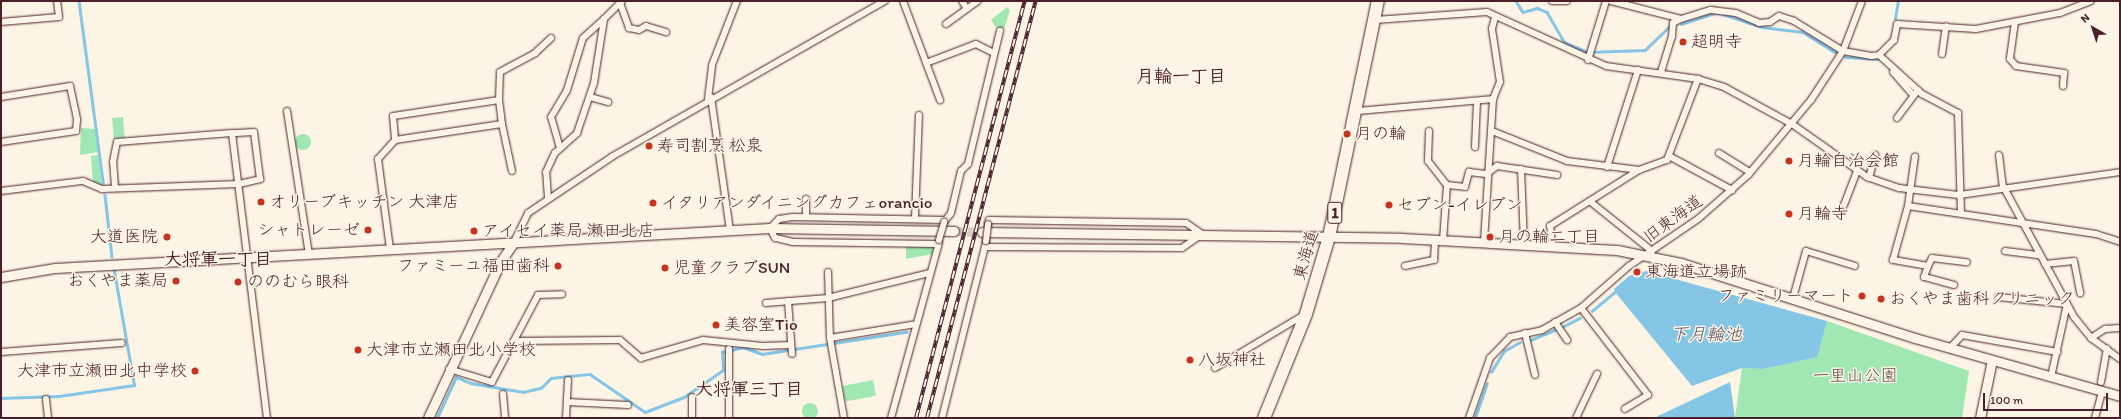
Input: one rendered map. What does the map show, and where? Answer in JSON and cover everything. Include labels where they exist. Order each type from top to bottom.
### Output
[{"type":"highway","name":"東海道","points":[[1264,418],[1306,314],[1329,238],[1358,112],[1378,1]]},
{"type":"street","points":[[1,22],[58,17],[57,1]]},
{"type":"street","points":[[730,230],[709,98],[712,65],[737,1]]},
{"type":"street","points":[[428,418],[449,369],[528,213],[548,198],[709,98],[885,1]]},
{"type":"street","points":[[903,1],[940,100]]},
{"type":"street","points":[[962,1],[967,9]]},
{"type":"street","points":[[946,24],[978,1]]},
{"type":"street","points":[[1552,1],[1567,1]]},
{"type":"street","points":[[1589,58],[1606,1]]},
{"type":"street","points":[[1611,1],[1681,19]]},
{"type":"street","name":"旧東海道","points":[[1469,418],[1490,358],[1510,338],[1555,322],[1581,308],[1649,253],[1732,190],[1750,172],[1792,124],[1843,51],[1862,1]]},
{"type":"street","points":[[1879,55],[1894,40],[1897,24],[1976,29],[2060,13],[2091,1]]},
{"type":"street","points":[[560,148],[551,117],[567,90],[583,38],[621,2],[629,28],[646,26],[666,32]]},
{"type":"street","points":[[1661,72],[1672,37],[1673,23],[1711,10],[1736,13],[1760,23],[1770,22],[1780,16],[1794,21],[1843,51],[1879,55],[1918,90],[1958,113],[1959,195],[1961,212]]},
{"type":"street","points":[[1375,20],[1487,12],[1495,17],[1589,58],[1638,70],[1661,72],[1698,79],[1724,87],[1792,124],[1869,178],[1910,189],[1959,195],[2003,186],[2120,172]]},
{"type":"street","points":[[1484,242],[1487,173],[1492,131],[1493,99],[1500,82],[1492,29],[1495,17]]},
{"type":"street","points":[[548,198],[546,172],[560,148],[577,133],[590,97],[604,19]]},
{"type":"street","points":[[2015,22],[2010,59],[2016,66],[2064,73],[2063,86]]},
{"type":"street","points":[[1942,54],[1946,26]]},
{"type":"street","points":[[891,418],[944,221],[951,213],[961,172],[968,164],[992,52],[1000,31]]},
{"type":"street","points":[[512,171],[502,124],[499,100],[500,72],[535,53],[552,38]]},
{"type":"street","points":[[926,63],[976,44],[992,52]]},
{"type":"street","points":[[1607,167],[1638,70]]},
{"type":"street","points":[[1892,72],[1912,94]]},
{"type":"street","points":[[1552,244],[1550,226],[1592,203],[1639,170],[1669,156],[1698,79]]},
{"type":"street","points":[[1,97],[70,86],[77,120],[76,131],[1,142]]},
{"type":"street","points":[[1897,118],[1912,94],[1918,90]]},
{"type":"street","points":[[590,97],[608,102]]},
{"type":"street","points":[[1427,98],[1428,106]]},
{"type":"street","points":[[1358,112],[1493,99]]},
{"type":"street","points":[[394,140],[393,116],[499,100]]},
{"type":"street","points":[[1475,147],[1477,101]]},
{"type":"street","points":[[287,111],[309,254]]},
{"type":"street","points":[[915,218],[919,115]]},
{"type":"street","points":[[390,249],[378,159],[394,140],[502,124]]},
{"type":"street","points":[[1429,131],[1428,161],[1447,185],[1465,187],[1469,172],[1487,173],[1497,166],[1557,175]]},
{"type":"street","points":[[1492,131],[1567,161],[1639,170]]},
{"type":"street","points":[[1,191],[82,181],[102,189],[239,184],[260,179],[254,132],[117,142],[113,162],[115,188]]},
{"type":"street","points":[[232,133],[249,257],[267,418]]},
{"type":"street","points":[[1719,153],[1750,172]]},
{"type":"street","points":[[1869,178],[1875,155]]},
{"type":"street","points":[[1999,155],[2003,186],[2067,304],[2091,338],[2120,359]]},
{"type":"street","points":[[1669,156],[1732,190]]},
{"type":"street","points":[[1915,156],[1908,206],[1893,260],[1928,266]]},
{"type":"street","points":[[1521,169],[1524,244]]},
{"type":"street","points":[[1844,205],[1857,171]]},
{"type":"street","points":[[1404,266],[1434,260],[1439,240],[1447,185]]},
{"type":"street","points":[[806,199],[806,218]]},
{"type":"street","points":[[1592,203],[1649,253]]},
{"type":"street","points":[[1908,206],[1961,212],[2096,234],[2120,242]]},
{"type":"street","points":[[770,228],[779,219],[915,218],[944,221]]},
{"type":"street","points":[[942,418],[986,244],[989,220],[1186,223],[1202,234]]},
{"type":"street","points":[[770,228],[775,238],[793,242],[938,242]]},
{"type":"street","points":[[1,277],[55,268],[770,228],[954,231]]},
{"type":"street","points":[[982,232],[1202,234],[1439,240],[1552,244],[1649,253],[1950,348],[2120,396]]},
{"type":"street","points":[[986,244],[1182,248],[1202,234]]},
{"type":"street","points":[[1793,298],[1806,251],[1855,266]]},
{"type":"street","points":[[2005,251],[2040,255]]},
{"type":"street","points":[[1954,285],[1924,277],[1932,258],[1967,262]]},
{"type":"street","points":[[2045,264],[2074,261],[2080,293]]},
{"type":"street","points":[[828,272],[831,348],[844,418]]},
{"type":"street","points":[[766,303],[828,298],[930,273]]},
{"type":"street","points":[[449,369],[492,382],[538,295],[562,294]]},
{"type":"street","points":[[1998,297],[2067,304]]},
{"type":"street","points":[[788,301],[792,354]]},
{"type":"street","points":[[2051,377],[2067,304]]},
{"type":"street","points":[[1581,308],[1648,395],[1625,409]]},
{"type":"street","points":[[1214,368],[1306,314]]},
{"type":"street","points":[[1555,322],[1567,340]]},
{"type":"street","points":[[830,338],[916,324]]},
{"type":"street","points":[[2091,338],[2105,329],[2120,328]]},
{"type":"street","points":[[1525,333],[1535,375]]},
{"type":"street","points":[[1950,348],[1962,335],[2057,352]]},
{"type":"street","points":[[514,341],[620,340],[641,358],[703,340],[763,346],[792,345]]},
{"type":"street","points":[[1,352],[122,343]]},
{"type":"street","points":[[729,349],[729,418]]},
{"type":"street","points":[[2102,382],[2107,349]]},
{"type":"street","points":[[1980,418],[1992,360]]},
{"type":"street","points":[[1576,418],[1597,374]]},
{"type":"street","points":[[566,418],[568,380]]},
{"type":"street","points":[[2095,418],[2102,392]]},
{"type":"street","points":[[503,394],[505,418]]},
{"type":"street","points":[[692,397],[692,418]]},
{"type":"street","points":[[46,399],[48,418]]},
{"type":"street","points":[[567,402],[628,405]]},
{"type":"green space","points":[[1007,7],[1010,10],[1004,29],[996,27],[991,20]]},
{"type":"green space","points":[[123,117],[125,138],[114,139],[112,118]]},
{"type":"green space","points":[[81,128],[95,129],[98,152],[80,155]]},
{"type":"green space","points":[[303,134],[309,136],[311,142],[309,148],[303,150],[297,148],[295,142],[297,136]]},
{"type":"green space","points":[[98,155],[102,186],[93,183],[91,156]]},
{"type":"green space","points":[[906,244],[934,245],[933,254],[906,259]]},
{"type":"green space","name":"一里山公園","points":[[1827,321],[1969,371],[1962,418],[1735,418],[1742,368],[1763,369],[1816,357]]},
{"type":"green space","points":[[873,380],[876,396],[846,402],[843,386]]},
{"type":"green space","points":[[807,403],[813,403],[818,408],[816,417],[813,419],[807,419],[802,414],[802,408]]},
{"type":"water","name":"下月輪池","points":[[1646,271],[1827,321],[1817,357],[1763,369],[1742,368],[1692,386],[1615,292],[1614,289],[1629,276]]},
{"type":"water","points":[[1730,382],[1735,418],[1656,418],[1658,416]]},
{"type":"waterway","points":[[79,1],[103,182]]},
{"type":"waterway","points":[[1516,1],[1523,12],[1537,8],[1547,12],[1564,42],[1587,52],[1645,50],[1670,26]]},
{"type":"waterway","points":[[1895,19],[1898,1]]},
{"type":"waterway","points":[[1681,24],[1712,14],[1723,14],[1762,27],[1803,32],[1835,52]]},
{"type":"waterway","points":[[1845,57],[1878,59]]},
{"type":"waterway","points":[[105,195],[112,257]]},
{"type":"waterway","points":[[1,398],[59,396],[134,385],[114,271]]},
{"type":"waterway","points":[[1592,311],[1615,292]]},
{"type":"waterway","points":[[1562,327],[1580,318]]},
{"type":"waterway","points":[[1531,340],[1555,330]]},
{"type":"waterway","points":[[437,418],[456,377],[471,383],[523,392],[541,388],[551,378],[590,374],[645,412],[684,397],[723,370],[722,352],[743,347],[762,354],[906,332]]},
{"type":"waterway","points":[[1491,372],[1504,351],[1520,342]]},
{"type":"waterway","points":[[1475,418],[1487,384]]},
{"type":"tunnel","points":[[954,231],[982,232]]},
{"type":"railway","points":[[916,418],[1025,1]]},
{"type":"railway","points":[[927,418],[1036,1]]},
{"type":"place","name":"超明寺","points":[[1683,42]]},
{"type":"place","name":"月の輪","points":[[1347,134]]},
{"type":"place","name":"寿司割烹 松泉","points":[[649,146]]},
{"type":"place","name":"月輪自治会館","points":[[1789,161]]},
{"type":"place","name":"オリーブキッチン 大津店","points":[[261,202]]},
{"type":"place","name":"イタリアンダイニングカフェorancio","points":[[653,203]]},
{"type":"place","name":"セブン-イレブン","points":[[1389,205]]},
{"type":"place","name":"月輪寺","points":[[1789,214]]},
{"type":"place","name":"シャトレーゼ","points":[[368,230]]},
{"type":"place","name":"アイセイ薬局 瀬田北店","points":[[474,231]]},
{"type":"place","name":"大道医院","points":[[167,237]]},
{"type":"place","name":"月の輪二丁目","points":[[1490,237]]},
{"type":"place","name":"ファミーユ福田歯科","points":[[558,266]]},
{"type":"place","name":"児童クラブSUN","points":[[665,268]]},
{"type":"place","name":"東海道立場跡","points":[[1637,272]]},
{"type":"place","name":"おくやま薬局","points":[[176,281]]},
{"type":"place","name":"ののむら眼科","points":[[238,282]]},
{"type":"place","name":"ファミリーマート","points":[[1862,296]]},
{"type":"place","name":"おくやま歯科クリニック","points":[[1881,299]]},
{"type":"place","name":"美容室Tio","points":[[716,325]]},
{"type":"place","name":"大津市立瀬田北小学校","points":[[358,350]]},
{"type":"place","name":"八坂神社","points":[[1190,360]]},
{"type":"place","name":"大津市立瀬田北中学校","points":[[195,371]]},
{"type":"district","name":"月輪一丁目","points":[[1181,76]]},
{"type":"district","name":"大将軍一丁目","points":[[218,259]]},
{"type":"district","name":"大将軍三丁目","points":[[749,389]]}]
